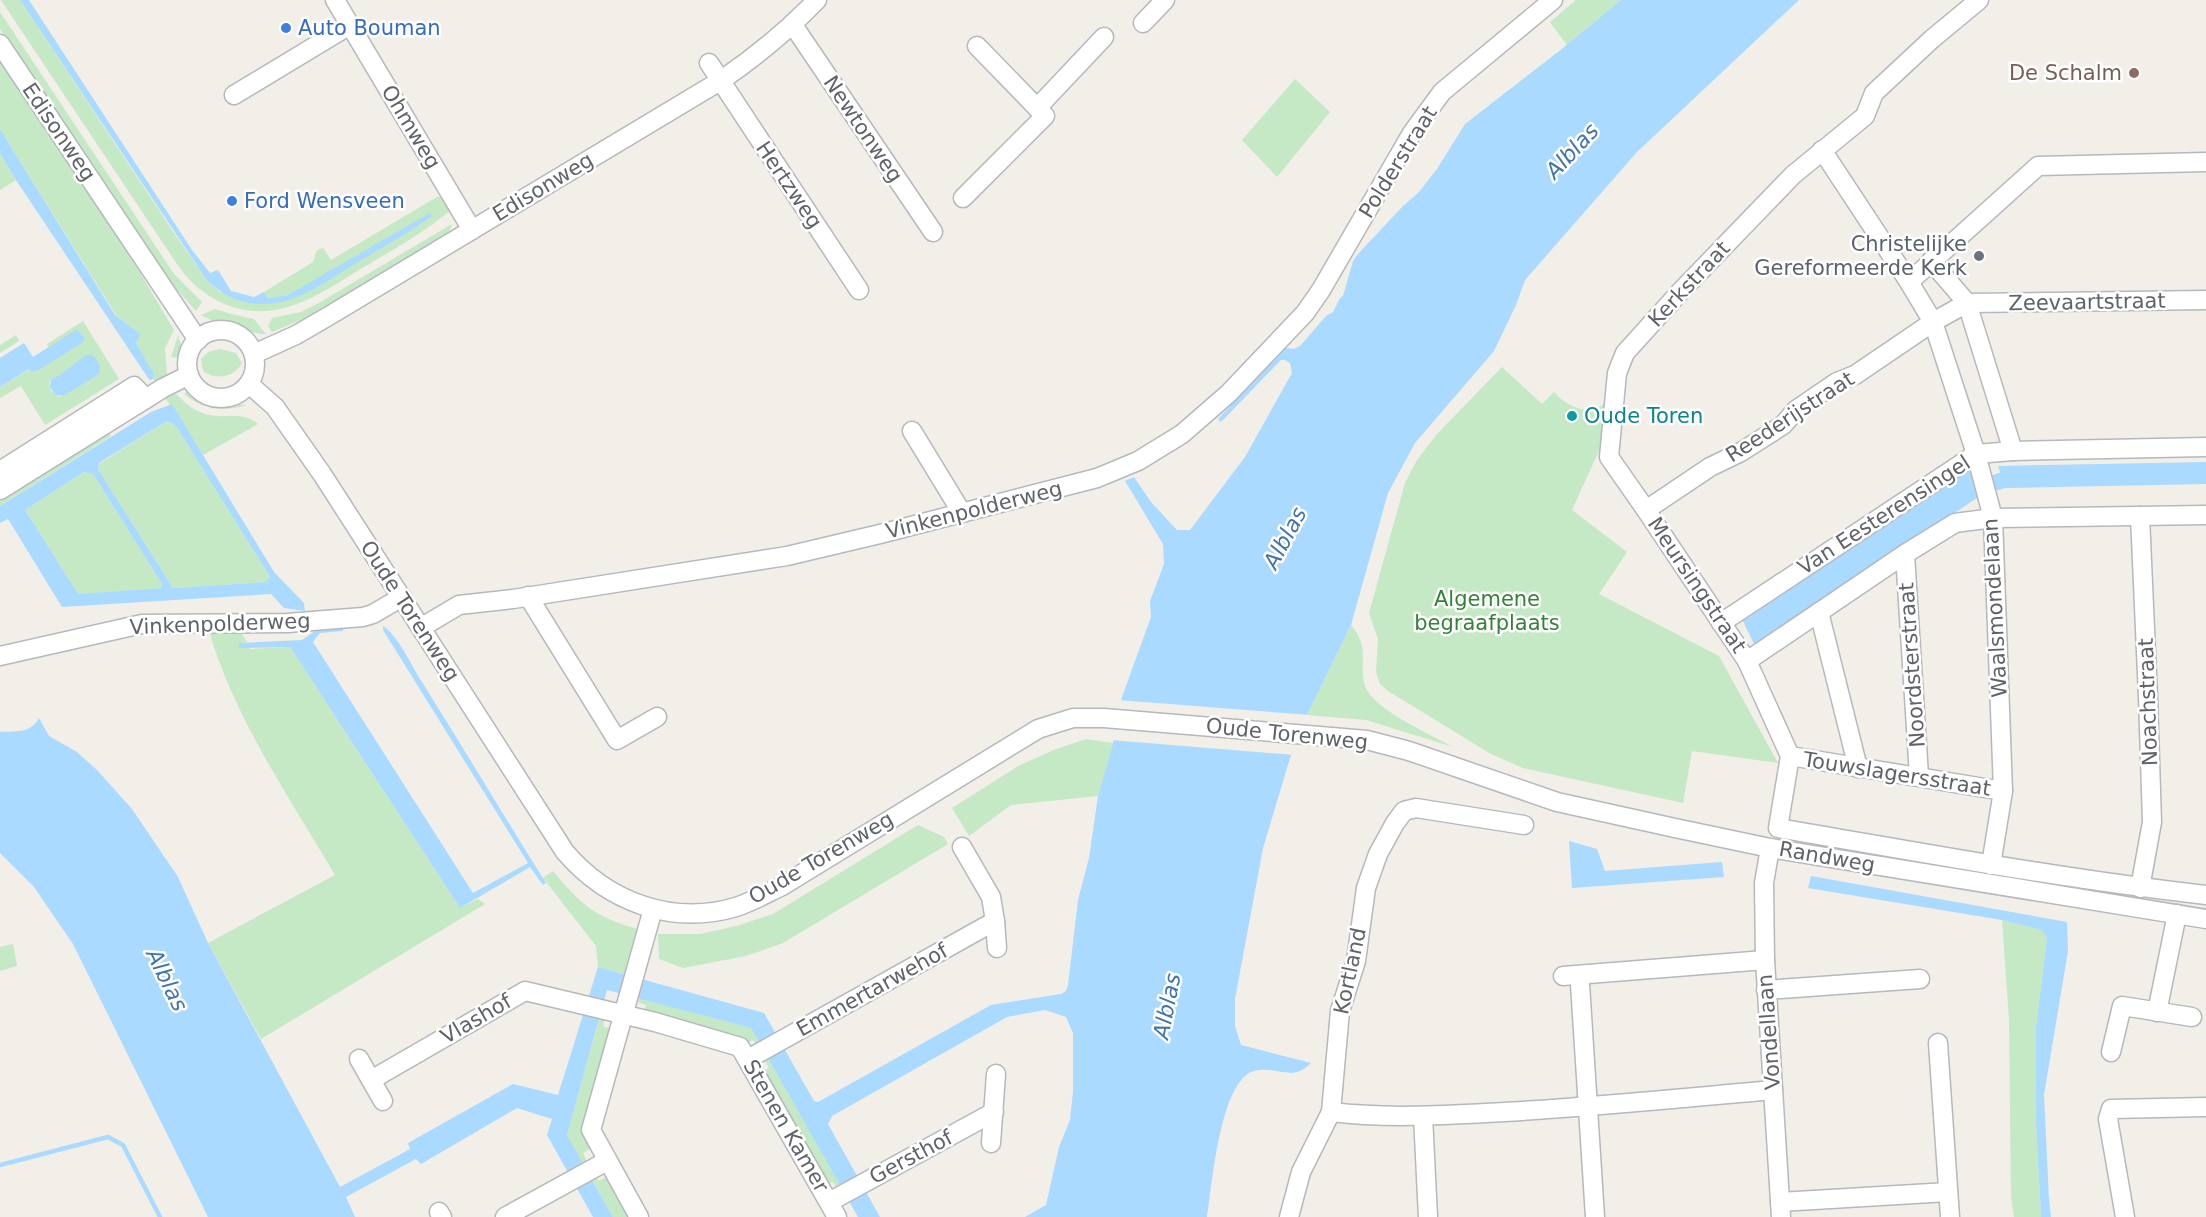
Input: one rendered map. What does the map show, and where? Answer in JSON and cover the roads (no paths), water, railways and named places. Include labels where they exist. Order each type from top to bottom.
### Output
[{"type":"street","name":"Ohmweg","points":[[335,0],[472,230]]},
{"type":"street","name":"Edisonweg","points":[[254,354],[307,329],[720,81],[754,58],[794,25],[817,0]]},
{"type":"street","points":[[1143,23],[1165,0]]},
{"type":"street","name":"Polderstraat","points":[[1337,263],[1412,133],[1442,92],[1553,0]]},
{"type":"street","name":"Kerkstraat","points":[[1646,510],[1609,457],[1617,373],[1625,353],[1746,222],[1793,175],[1865,116],[1874,93],[1932,39],[1979,0]]},
{"type":"street","points":[[234,95],[350,25]]},
{"type":"street","name":"Newtonweg","points":[[794,25],[933,232]]},
{"type":"street","points":[[1037,108],[1104,37]]},
{"type":"street","name":"Edisonweg","points":[[0,44],[198,340]]},
{"type":"street","points":[[963,198],[1045,116],[977,46]]},
{"type":"street","name":"Hertzweg","points":[[709,63],[859,290]]},
{"type":"street","name":"Waalsmondelaan","points":[[1822,150],[1933,322],[1976,454],[1993,518],[2003,791],[1991,865]]},
{"type":"street","points":[[1909,282],[2038,166],[2206,162]]},
{"type":"street","points":[[1931,261],[1967,303],[2013,451]]},
{"type":"street","name":"Vinkenpolderweg","points":[[422,627],[459,605],[787,555],[957,504],[1097,478],[1138,461],[1182,434],[1229,393],[1305,313],[1337,263]]},
{"type":"street","name":"Zeevaartstraat","points":[[1967,303],[2206,300]]},
{"type":"street","points":[[1933,322],[1967,303]]},
{"type":"street","name":"Reederijstraat","points":[[1646,510],[1710,467],[1749,447],[1783,424],[1796,410],[1837,382],[1855,375],[1933,322]]},
{"type":"street","points":[[212,332],[229,332],[244,339],[254,354],[254,372],[249,384],[233,396],[220,398],[201,391],[189,375],[188,357],[198,340],[212,332]]},
{"type":"street","points":[[0,490],[146,399],[189,375]]},
{"type":"street","name":"Oude Torenweg","points":[[249,384],[275,407],[295,436],[422,627],[565,852],[578,867],[618,896],[635,904],[675,913],[700,913],[719,911],[753,900],[782,886],[1038,729],[1073,718],[1104,718],[1367,740],[1455,766]]},
{"type":"street","points":[[0,471],[134,386],[146,399]]},
{"type":"street","points":[[912,430],[957,504]]},
{"type":"street","name":"Van Eesterensingel","points":[[1721,623],[1976,454],[2013,451],[2206,447]]},
{"type":"street","name":"Meursingstraat","points":[[1646,510],[1747,661],[1790,756]]},
{"type":"street","name":"Van Eesterensingel","points":[[1747,661],[1905,554],[1955,523],[1993,518],[2206,515]]},
{"type":"street","name":"Noachstraat","points":[[2140,516],[2152,822],[2140,888]]},
{"type":"street","name":"Noordsterstraat","points":[[1905,554],[1919,776]]},
{"type":"street","points":[[528,596],[617,740],[657,717]]},
{"type":"street","name":"Vinkenpolderweg","points":[[0,656],[142,624],[287,623],[363,617],[373,614],[402,597]]},
{"type":"street","points":[[1819,612],[1858,768]]},
{"type":"street","name":"Randweg","points":[[1790,756],[1778,828],[1991,865],[2140,888],[2206,895]]},
{"type":"street","name":"Touwslagersstraat","points":[[1790,756],[2003,791]]},
{"type":"street","name":"Randweg","points":[[1455,766],[1557,802],[1770,848],[2206,919]]},
{"type":"street","name":"Kortland","points":[[1289,1217],[1301,1172],[1331,1112],[1340,1011],[1356,962],[1366,888],[1378,854],[1395,823],[1404,811],[1416,808],[1524,825]]},
{"type":"street","points":[[962,847],[991,897],[997,948]]},
{"type":"street","name":"Vondellaan","points":[[1770,848],[1764,883],[1765,960],[1781,1209]]},
{"type":"street","points":[[639,1217],[600,1164],[591,1130],[619,1009],[636,966],[653,909]]},
{"type":"street","points":[[2157,1012],[2177,914]]},
{"type":"street","name":"Emmertarwehof","points":[[755,1056],[995,921]]},
{"type":"street","points":[[1563,975],[1765,960]]},
{"type":"street","points":[[1766,990],[1920,979]]},
{"type":"street","points":[[1580,984],[1595,1217]]},
{"type":"street","name":"Vlashof","points":[[371,1080],[525,991],[619,1009]]},
{"type":"street","points":[[2111,1052],[2122,1006],[2192,1017]]},
{"type":"street","name":"Stenen Kamer","points":[[619,1009],[740,1047],[755,1056],[836,1205]]},
{"type":"street","points":[[1938,1043],[1950,1217]]},
{"type":"street","points":[[359,1059],[383,1101]]},
{"type":"street","points":[[991,1143],[996,1074]]},
{"type":"street","points":[[1331,1112],[1423,1116],[1588,1107],[1773,1090]]},
{"type":"street","points":[[2125,1217],[2108,1119],[2111,1109],[2206,1107]]},
{"type":"street","name":"Gersthof","points":[[836,1205],[865,1182],[994,1112]]},
{"type":"street","points":[[1423,1116],[1428,1217]]},
{"type":"street","points":[[505,1217],[600,1164]]},
{"type":"street","points":[[1781,1209],[1948,1192]]},
{"type":"water","points":[[20,0],[29,0],[192,250],[210,273],[218,270],[231,291],[254,297],[264,292],[268,298],[288,295],[430,213],[432,216],[327,282],[294,298],[282,302],[257,304],[222,293],[204,276]]},
{"type":"water","name":"Alblas","points":[[1621,0],[1799,0],[1637,152],[1525,280],[1494,351],[1415,443],[1388,493],[1351,625],[1307,715],[1290,758],[1263,848],[1235,999],[1235,1026],[1241,1045],[1311,1063],[1297,1072],[1254,1071],[1242,1079],[1233,1093],[1220,1136],[1207,1217],[1025,1217],[1046,1205],[1059,1147],[1070,1120],[1073,1092],[1073,1033],[1066,1017],[1045,1010],[1007,1017],[832,1116],[828,1124],[880,1217],[858,1217],[751,1028],[607,990],[567,1135],[613,1217],[593,1217],[547,1135],[552,1119],[517,1108],[421,1164],[416,1159],[346,1197],[355,1217],[208,1217],[73,944],[34,887],[0,853],[0,732],[27,729],[39,718],[49,736],[77,752],[97,770],[132,809],[178,877],[208,943],[340,1187],[410,1149],[408,1143],[513,1084],[558,1095],[598,967],[764,1013],[814,1101],[818,1102],[991,1005],[1061,994],[1066,991],[1068,985],[1078,900],[1089,858],[1098,796],[1113,743],[1122,697],[1151,617],[1150,601],[1164,564],[1163,544],[1125,481],[1134,477],[1151,502],[1177,530],[1190,530],[1245,457],[1292,373],[1290,363],[1281,360],[1221,422],[1218,419],[1286,348],[1294,349],[1300,346],[1326,316],[1333,312],[1343,296],[1353,261],[1403,206],[1419,192],[1437,169],[1465,124]]},
{"type":"water","points":[[0,129],[115,315],[140,334],[136,343],[154,374],[153,379],[148,378],[16,180],[0,153]]},
{"type":"water","points":[[77,329],[85,339],[82,343],[40,369],[32,372],[29,369],[0,387],[0,358],[24,343],[33,357]]},
{"type":"water","points":[[86,355],[91,355],[98,360],[99,374],[63,396],[55,395],[50,387],[51,379]]},
{"type":"water","points":[[172,404],[274,572],[304,603],[305,611],[284,608],[271,594],[62,607],[8,519],[0,523],[0,506],[151,412]],"holes":[[[167,421],[176,426],[270,577],[266,582],[173,588],[98,469],[99,463]],[[84,472],[93,474],[162,584],[162,588],[78,594],[25,510]]]},
{"type":"water","points":[[2206,462],[2206,484],[2006,488],[1998,466]]},
{"type":"water","points":[[1969,469],[1980,496],[1755,646],[1743,621]]},
{"type":"water","points":[[383,626],[394,636],[404,652],[546,883],[543,885],[530,867],[460,908],[290,647],[238,648],[240,643],[302,640],[315,631],[343,627],[343,631],[320,633],[313,642],[473,893],[528,863],[383,630]]},
{"type":"water","points":[[1569,841],[1597,849],[1605,871],[1722,862],[1724,877],[1572,888]]},
{"type":"water","points":[[1811,876],[2067,922],[2068,951],[2044,1095],[2051,1217],[2041,1217],[2036,1123],[2036,1027],[2047,939],[2042,930],[2002,920],[1808,888]]},
{"type":"waterway","points":[[1997,482],[2014,477],[2025,477]]},
{"type":"waterway","points":[[0,1165],[108,1137],[123,1145],[160,1217]]},
{"type":"place","name":"Auto Bouman","points":[[286,28]]},
{"type":"place","name":"De Schalm","points":[[2134,73]]},
{"type":"place","name":"Ford Wensveen","points":[[232,201]]},
{"type":"place","name":"Christelijke Gereformeerde Kerk","points":[[1979,256]]},
{"type":"place","name":"Oude Toren","points":[[1572,416]]},
{"type":"park label","name":"Algemene begraafplaats","points":[[1487,611]]}]
